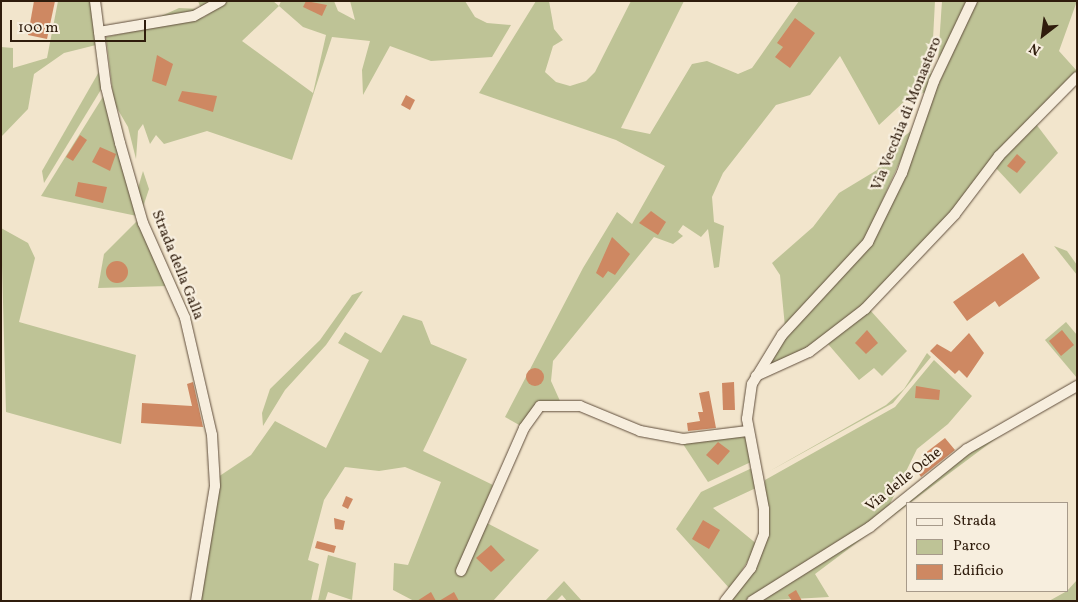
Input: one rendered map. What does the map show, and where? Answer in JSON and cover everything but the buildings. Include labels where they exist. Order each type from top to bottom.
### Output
[{"type":"street","name":"Strada della Galla","points":[[95,1],[110,105],[136,201],[183,313],[212,435],[215,486],[196,601]]},
{"type":"street","points":[[99,32],[194,16],[221,1]]},
{"type":"street","name":"Via Vecchia di Monastero","points":[[725,601],[751,568],[764,534],[764,509],[748,431],[746,406],[756,376],[782,335],[868,242],[902,173],[934,81],[972,1]]},
{"type":"street","points":[[756,376],[809,352],[865,309],[955,214],[1002,153],[1077,77]]},
{"type":"street","name":"Via delle Oche","points":[[752,601],[864,532],[963,452],[1077,386]]},
{"type":"street","points":[[460,571],[510,457],[540,406],[580,406],[640,431],[683,439],[748,431]]},
{"type":"green space","points":[[58,1],[91,1],[96,45],[64,53],[34,74],[28,109],[1,137],[1,47],[13,48],[13,68],[47,58]]},
{"type":"green space","points":[[198,1],[215,1],[201,9]]},
{"type":"green space","points":[[228,1],[273,1],[279,6],[281,1],[334,1],[338,11],[355,20],[350,1],[465,1],[475,17],[487,23],[511,25],[492,57],[431,61],[390,46],[363,95],[362,70],[370,41],[332,37],[292,160],[207,131],[164,144],[156,135],[150,144],[143,124],[138,131],[136,159],[128,127],[114,103],[106,37],[204,17]],"holes":[[[279,6],[303,27],[326,35],[313,93],[242,41]]]},
{"type":"green space","points":[[536,1],[549,1],[554,29],[563,40],[553,46],[545,72],[556,82],[570,86],[586,81],[595,72],[631,1],[684,1],[621,128],[650,134],[692,64],[707,61],[738,74],[752,68],[799,1],[935,1],[931,77],[926,92],[908,98],[879,125],[840,56],[810,95],[776,105],[723,173],[712,197],[714,222],[724,226],[719,267],[714,268],[708,229],[701,237],[683,225],[678,232],[683,236],[673,244],[654,237],[553,361],[551,381],[560,401],[536,404],[521,426],[505,417],[583,268],[617,212],[632,224],[665,166],[616,140],[479,93]]},
{"type":"green space","points":[[942,1],[968,1],[938,61]]},
{"type":"green space","points":[[975,1],[1077,1],[1059,51],[1077,71],[994,156],[956,208],[860,309],[806,350],[762,370],[788,331],[865,252]]},
{"type":"green space","points":[[179,8],[201,9],[148,22]]},
{"type":"green space","points":[[100,70],[102,88],[44,183],[42,171]]},
{"type":"green space","points":[[104,95],[137,216],[41,196]]},
{"type":"green space","points":[[1036,124],[1058,153],[1020,194],[995,167]]},
{"type":"green space","points":[[915,128],[865,239],[785,327],[780,275],[772,263],[813,227],[839,193],[877,170],[894,144]]},
{"type":"green space","points":[[143,171],[149,189],[142,210],[138,188]]},
{"type":"green space","points":[[138,220],[168,286],[98,288],[104,254]]},
{"type":"green space","points":[[1,228],[28,243],[35,258],[19,322],[136,355],[121,444],[6,412]]},
{"type":"green space","points":[[1054,246],[1067,251],[1077,265],[1077,275]]},
{"type":"green space","points":[[363,291],[326,345],[285,390],[263,426],[262,413],[270,389],[320,340],[352,295]]},
{"type":"green space","points":[[870,310],[907,351],[882,376],[874,368],[859,380],[828,344]]},
{"type":"green space","points":[[403,315],[422,321],[431,344],[467,359],[423,451],[493,485],[456,574],[461,576],[485,522],[539,550],[493,601],[414,601],[393,590],[394,563],[408,565],[441,482],[405,467],[379,471],[345,467],[324,500],[308,560],[319,564],[311,601],[199,601],[218,477],[251,455],[275,421],[326,448],[369,360],[338,343],[345,332],[381,353]]},
{"type":"green space","points":[[1066,322],[1077,335],[1077,378],[1045,340]]},
{"type":"green space","points":[[927,353],[931,357],[893,403],[768,472],[886,405],[904,389]]},
{"type":"green space","points":[[934,360],[972,396],[948,424],[917,449],[887,510],[782,580],[745,601],[730,601],[756,565],[765,480],[895,407]]},
{"type":"green space","points":[[1002,434],[911,502],[907,502],[963,456]]},
{"type":"green space","points":[[745,435],[751,462],[708,482],[681,441]]},
{"type":"green space","points":[[752,468],[756,488],[713,508],[758,545],[730,589],[676,529],[701,492]]},
{"type":"green space","points":[[906,503],[906,506],[815,574],[829,597],[759,601],[874,529]]},
{"type":"green space","points":[[328,555],[356,563],[352,600],[328,592],[325,601],[318,601]]},
{"type":"green space","points":[[1077,580],[1077,601],[1049,601],[1068,592]]},
{"type":"green space","points":[[564,581],[582,601],[567,601],[562,595],[556,601],[545,601]]}]
